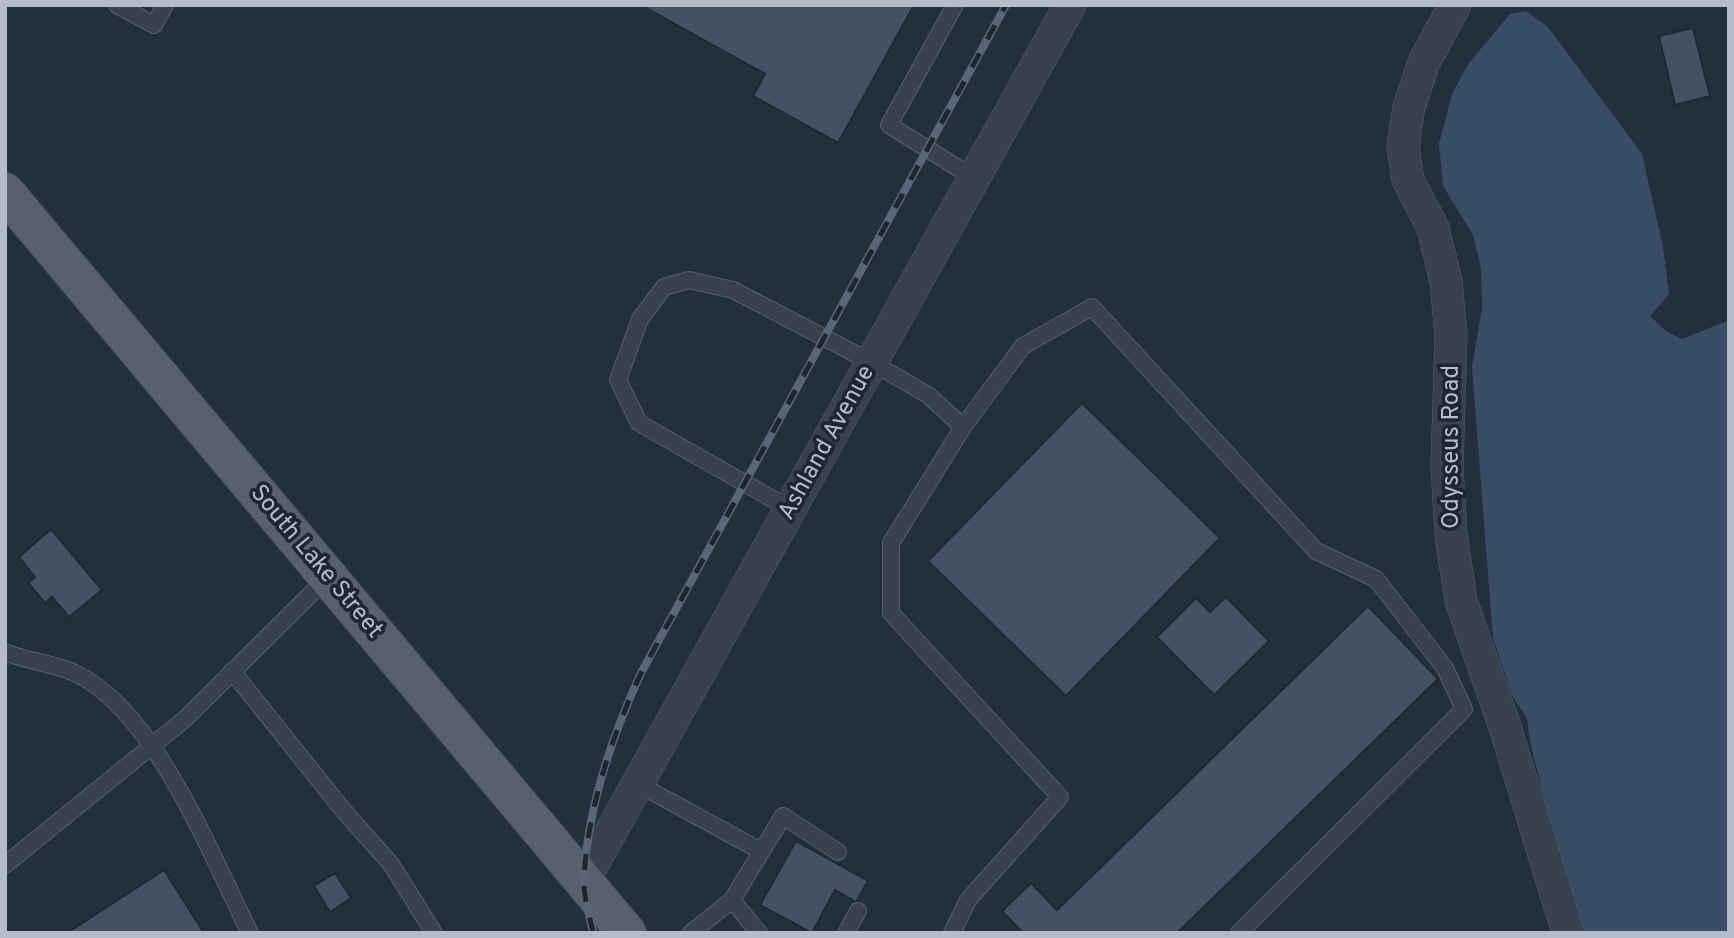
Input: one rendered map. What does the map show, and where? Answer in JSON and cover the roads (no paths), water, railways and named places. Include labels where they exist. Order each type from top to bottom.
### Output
[{"type":"main road","name":"South Lake Street","points":[[5,192],[627,933]]},
{"type":"street","name":"Ashland Avenue","points":[[583,881],[1070,5]]},
{"type":"street","name":"Odysseus Road","points":[[1455,5],[1424,61],[1409,107],[1403,146],[1408,180],[1433,228],[1446,281],[1451,335],[1447,467],[1451,534],[1461,601],[1504,727],[1568,933]]},
{"type":"lane","points":[[117,5],[154,25],[165,5]]},
{"type":"lane","points":[[955,5],[889,125],[974,178]]},
{"type":"lane","points":[[790,509],[639,423],[618,380],[640,319],[664,287],[689,280],[733,290],[928,395],[963,427]]},
{"type":"lane","points":[[952,933],[968,900],[1060,797],[891,613],[891,543],[963,427],[1023,346],[1092,307],[1316,551],[1376,579],[1445,668],[1464,709],[1240,933]]},
{"type":"lane","points":[[5,864],[185,719],[328,576]]},
{"type":"lane","points":[[5,652],[76,673],[116,700],[153,744],[250,933]]},
{"type":"lane","points":[[232,671],[343,810],[391,864],[434,933]]},
{"type":"lane","points":[[638,784],[761,851]]},
{"type":"lane","points":[[691,933],[732,900],[783,816],[838,852]]},
{"type":"lane","points":[[732,900],[759,933]]},
{"type":"lane","points":[[846,933],[858,911]]},
{"type":"water","points":[[1526,11],[1548,27],[1642,154],[1663,247],[1669,294],[1650,316],[1667,332],[1682,339],[1727,321],[1729,313],[1729,933],[1578,933],[1530,742],[1527,718],[1512,695],[1493,638],[1472,367],[1482,309],[1481,268],[1473,235],[1443,186],[1439,144],[1452,94],[1469,63],[1510,14]]},
{"type":"railway","points":[[593,933],[584,886],[590,827],[611,748],[641,673],[1006,5]]}]
